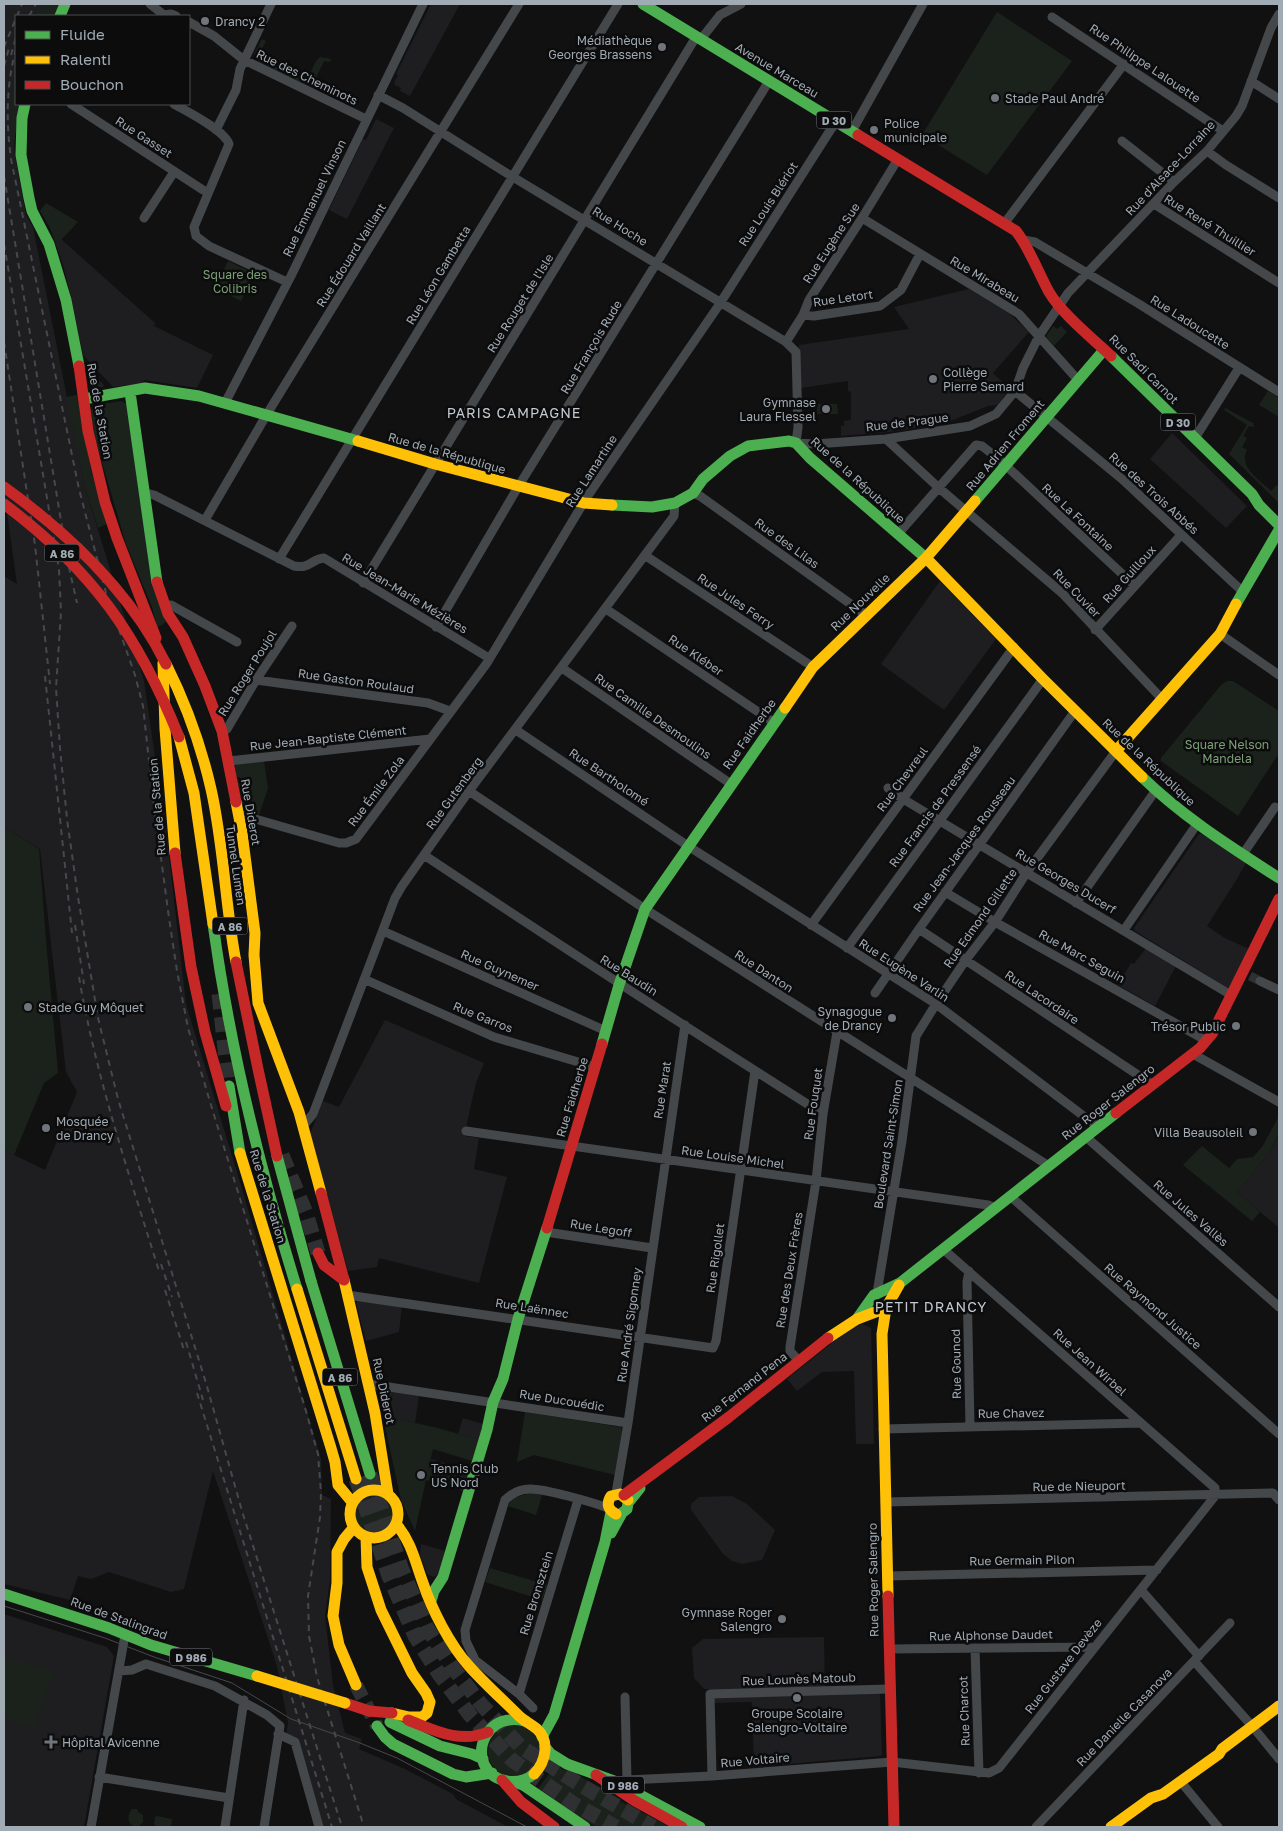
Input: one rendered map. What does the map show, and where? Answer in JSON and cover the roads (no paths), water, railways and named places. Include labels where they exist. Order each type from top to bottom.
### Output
[{"type":"main road","name":"Avenue Marceau","points":[[643,4],[1004,224],[1016,232],[1023,240]]},
{"type":"main road","name":"Rue de la Station","points":[[25,105],[20,136],[21,155],[32,211],[49,244],[66,300],[91,447],[106,502],[117,538],[162,655],[165,690],[165,729],[174,843],[191,967],[205,1032],[240,1153],[331,1448],[338,1485],[352,1502]]},
{"type":"main road","name":"D 30","points":[[1023,240],[1050,293],[1060,306]]},
{"type":"main road","name":"Rue Sadi Carnot","points":[[1060,306],[1252,494],[1259,505],[1279,525]]},
{"type":"main road","name":"Rue Adrien Froment","points":[[926,558],[1104,350]]},
{"type":"main road","name":"Rue de la République","points":[[84,399],[145,388],[199,396],[267,414],[435,464],[584,503],[652,506],[675,503],[693,493],[703,479],[730,456],[748,446],[789,440],[796,443],[810,458],[926,558],[1043,679],[1156,790],[1197,824],[1279,878]]},
{"type":"main road","name":"Rue Diderot","points":[[130,392],[146,493],[146,510],[157,582],[165,606],[198,669],[222,731],[238,814],[255,933],[255,973],[258,1003],[299,1112],[334,1242],[369,1384],[386,1472],[388,1494]]},
{"type":"main road","name":"Tunnel Lumen","points":[[4,487],[59,530],[116,587],[143,622],[165,660],[192,720],[212,790],[232,938],[250,1034],[292,1216],[310,1281],[370,1474]]},
{"type":"main road","name":"Rue Sadi Carnot","points":[[1252,494],[1264,500],[1279,514]]},
{"type":"main road","name":"A 86","points":[[4,504],[60,550],[87,577],[113,609],[152,674],[179,738],[194,793],[215,940],[232,1038],[251,1121],[283,1245],[356,1479]]},
{"type":"main road","points":[[1116,751],[1220,634],[1242,591],[1279,530]]},
{"type":"main road","name":"Rue Nouvelle","points":[[813,667],[926,558]]},
{"type":"main road","name":"Rue Faidherbe","points":[[496,1403],[619,985],[645,909],[813,667]]},
{"type":"main road","name":"Rue Roger Salengro","points":[[882,1295],[900,1283],[1207,1041],[1231,995],[1246,974],[1279,899]]},
{"type":"main road","points":[[230,1086],[240,1153]]},
{"type":"main road","name":"Rue Diderot","points":[[334,1242],[333,1272],[346,1310],[352,1316]]},
{"type":"main road","points":[[318,1252],[324,1265],[344,1280]]},
{"type":"main road","points":[[881,1310],[882,1295]]},
{"type":"main road","points":[[881,1310],[882,1295]]},
{"type":"main road","name":"Rue Fernand Pena","points":[[860,1318],[882,1295]]},
{"type":"main road","name":"Rue Roger Salengro","points":[[881,1310],[894,1827]]},
{"type":"main road","name":"Rue Fernand Pena","points":[[614,1504],[833,1334],[860,1318],[881,1310]]},
{"type":"main road","points":[[860,1318],[871,1320],[882,1331]]},
{"type":"main road","points":[[431,1601],[434,1591],[443,1576],[496,1403]]},
{"type":"main road","points":[[373,1489],[388,1494],[397,1504],[398,1511],[396,1524],[389,1533],[372,1538],[366,1537],[354,1527],[350,1515],[352,1502],[365,1491],[373,1489],[381,1482],[386,1472]]},
{"type":"main road","points":[[515,1782],[528,1778],[537,1771],[543,1760],[543,1742],[554,1715],[605,1542],[614,1504]]},
{"type":"main road","points":[[396,1524],[406,1535],[431,1601],[456,1648],[470,1667],[527,1722],[537,1729],[543,1742]]},
{"type":"main road","points":[[354,1527],[344,1539],[337,1552],[337,1583],[333,1609],[339,1645],[356,1685]]},
{"type":"main road","points":[[366,1537],[367,1567],[381,1610],[412,1673],[430,1702],[427,1713],[422,1717],[391,1718]]},
{"type":"main road","points":[[422,1579],[433,1582],[443,1576]]},
{"type":"main road","name":"Rue de Stalingrad","points":[[4,1594],[100,1625],[151,1645],[454,1736],[474,1738],[488,1732]]},
{"type":"main road","points":[[1254,1729],[1279,1706]]},
{"type":"main road","points":[[554,1710],[543,1720],[527,1722],[508,1719],[497,1724],[488,1732],[482,1745],[483,1760],[492,1773],[502,1780],[521,1802],[554,1827]]},
{"type":"main road","points":[[1111,1827],[1151,1798],[1163,1794],[1182,1782],[1219,1754],[1222,1749],[1279,1716]]},
{"type":"main road","name":"Rue de Stalingrad","points":[[391,1718],[440,1746],[472,1754],[483,1760]]},
{"type":"main road","points":[[377,1726],[393,1744],[453,1774],[466,1777],[492,1773]]},
{"type":"main road","name":"D 986","points":[[543,1742],[550,1754],[559,1759],[583,1771],[624,1782],[700,1827]]},
{"type":"main road","points":[[596,1775],[629,1797],[682,1827]]},
{"type":"main road","points":[[502,1780],[515,1782],[585,1827]]},
{"type":"main road","points":[[1126,1827],[1157,1805],[1163,1794]]},
{"type":"street","points":[[150,4],[164,15]]},
{"type":"street","points":[[216,130],[234,94],[240,69],[271,4]]},
{"type":"street","name":"Rue Emmanuel Vinson","points":[[225,403],[287,282],[423,4]]},
{"type":"street","name":"Rue Édouard Vaillant","points":[[205,520],[267,414],[519,4]]},
{"type":"street","name":"Rue Léon Gambetta","points":[[279,559],[618,4]]},
{"type":"street","name":"Rue Rouget de l'Isle","points":[[363,583],[699,38],[720,15],[741,4]]},
{"type":"street","points":[[852,131],[924,4]]},
{"type":"street","name":"Rue d'Alsace-Lorraine","points":[[1013,394],[1023,368],[1039,336],[1074,286],[1174,182],[1207,151],[1239,111],[1271,28],[1279,14]]},
{"type":"street","name":"Rue Philippe Lalouette","points":[[1052,16],[1223,131]]},
{"type":"street","name":"Rue des Cheminots","points":[[190,23],[214,36],[244,60],[366,120]]},
{"type":"street","points":[[1004,224],[1124,64]]},
{"type":"street","name":"Rue François Rude","points":[[436,626],[518,487],[769,81]]},
{"type":"street","points":[[1251,81],[1279,99]]},
{"type":"street","name":"Rue Hoche","points":[[378,95],[403,108],[786,342]]},
{"type":"street","name":"Rue Gasset","points":[[72,105],[203,190]]},
{"type":"street","points":[[176,105],[216,130],[225,137],[229,144],[194,227],[194,232],[200,241],[209,246],[287,282]]},
{"type":"street","name":"Rue Louis Blériot","points":[[721,301],[837,122]]},
{"type":"street","points":[[1122,141],[1174,182]]},
{"type":"street","points":[[1207,151],[1279,198]]},
{"type":"street","name":"Rue Eugène Sue","points":[[786,342],[803,315],[809,300],[898,159]]},
{"type":"street","points":[[144,218],[174,172]]},
{"type":"street","name":"Rue René Thuillier","points":[[1154,204],[1279,283]]},
{"type":"street","name":"Rue Mirabeau","points":[[862,218],[1019,314],[1078,380]]},
{"type":"street","name":"Rue Ladoucette","points":[[1023,240],[1035,242],[1140,304],[1279,392]]},
{"type":"street","name":"Rue Letort","points":[[803,315],[814,316],[880,306],[901,290],[920,254]]},
{"type":"street","name":"Rue Lamartine","points":[[489,658],[584,503],[721,301]]},
{"type":"street","points":[[786,342],[796,352],[798,427],[796,443]]},
{"type":"street","points":[[1194,438],[1239,368]]},
{"type":"street","name":"Rue des Trois Abbés","points":[[1013,394],[1046,417],[1122,479],[1242,591]]},
{"type":"street","name":"Rue de Prague","points":[[796,443],[816,444],[886,439],[970,426],[996,414],[1013,394]]},
{"type":"street","name":"Rue Cuvier","points":[[886,439],[939,488],[1062,593],[1163,700]]},
{"type":"street","name":"Rue La Fontaine","points":[[939,488],[976,445],[982,446],[1135,586]]},
{"type":"street","points":[[898,534],[939,488]]},
{"type":"street","name":"Rue Jean-Marie Mézières","points":[[146,493],[154,495],[205,520],[294,566],[302,568],[318,558],[324,558],[489,658]]},
{"type":"street","name":"Rue des Lilas","points":[[693,493],[700,496],[866,615]]},
{"type":"street","name":"Rue Gutenberg","points":[[303,1126],[313,1114],[395,898],[469,791],[646,556],[674,516],[675,503]]},
{"type":"street","name":"Rue Guilloux","points":[[1096,630],[1181,534]]},
{"type":"street","name":"Rue Jules Ferry","points":[[646,556],[813,667]]},
{"type":"street","points":[[165,606],[171,605],[237,642]]},
{"type":"street","name":"Rue Kléber","points":[[606,609],[773,722]]},
{"type":"street","name":"Rue Roger Poujol","points":[[222,731],[227,729],[256,680],[292,626]]},
{"type":"street","points":[[1220,634],[1279,675]]},
{"type":"street","name":"Rue Chevreul","points":[[811,925],[1014,647]]},
{"type":"street","name":"Rue Émile Zola","points":[[238,814],[339,843],[346,843],[356,839],[489,658]]},
{"type":"street","name":"Rue Camille Desmoulins","points":[[562,668],[731,784]]},
{"type":"street","name":"Rue Francis de Pressensé","points":[[847,948],[1043,679]]},
{"type":"street","name":"Rue Gaston Roulaud","points":[[256,680],[428,703],[450,711]]},
{"type":"street","name":"Rue Jean-Jacques Rousseau","points":[[875,993],[1075,711]]},
{"type":"street","name":"Rue Bartholomé","points":[[516,730],[688,846]]},
{"type":"street","name":"Rue Jean-Baptiste Clément","points":[[229,761],[430,739]]},
{"type":"street","name":"Rue Edmond Gillette","points":[[936,1004],[965,961],[995,922],[1027,872],[1116,751]]},
{"type":"street","name":"Rue Georges Ducerf","points":[[888,788],[903,799],[1231,995]]},
{"type":"street","points":[[1076,902],[1156,790]]},
{"type":"street","name":"Rue Danton","points":[[469,791],[645,909],[1049,1166]]},
{"type":"street","points":[[1243,854],[1275,807]]},
{"type":"street","points":[[1124,930],[1197,824]]},
{"type":"street","name":"Rue Eugène Varlin","points":[[688,846],[936,1004],[1098,1127]]},
{"type":"street","name":"Rue Baudin","points":[[424,855],[619,985],[823,1114]]},
{"type":"street","name":"Rue Marc Seguin","points":[[945,892],[1207,1041]]},
{"type":"street","name":"Rue Lacordaire","points":[[919,929],[1153,1084]]},
{"type":"street","name":"Rue Guynemer","points":[[383,932],[606,1031]]},
{"type":"street","name":"Rue Garros","points":[[364,980],[494,1037],[596,1068]]},
{"type":"street","points":[[1260,981],[1279,990]]},
{"type":"street","name":"Boulevard Saint-Simon","points":[[882,1295],[893,1192],[916,1036],[936,1004]]},
{"type":"street","name":"Rue Marat","points":[[665,1160],[685,1025]]},
{"type":"street","name":"Rue Fouquet","points":[[816,1181],[823,1114],[837,1032]]},
{"type":"street","points":[[1192,1054],[1279,1102]]},
{"type":"street","name":"Rue Rigollet","points":[[713,1348],[716,1341],[755,1071]]},
{"type":"street","name":"Rue Louise Michel","points":[[466,1131],[995,1208]]},
{"type":"street","name":"Rue Jules Vallès","points":[[1086,1137],[1279,1307]]},
{"type":"street","name":"Rue André Sigonney","points":[[614,1504],[628,1423],[665,1160]]},
{"type":"street","name":"Rue des Deux Frères","points":[[799,1361],[790,1351],[790,1347],[816,1181]]},
{"type":"street","name":"Rue Raymond Justice","points":[[1010,1196],[1279,1434]]},
{"type":"street","name":"Rue Legoff","points":[[546,1232],[652,1248]]},
{"type":"street","name":"Rue Jean Wirbel","points":[[943,1249],[1214,1488],[1215,1496]]},
{"type":"street","name":"Rue Gounod","points":[[969,1271],[967,1282],[970,1427]]},
{"type":"street","name":"Rue Laënnec","points":[[347,1295],[713,1348]]},
{"type":"street","name":"Rue Ducouédic","points":[[369,1384],[628,1423]]},
{"type":"street","name":"Rue Chavez","points":[[883,1429],[1140,1423]]},
{"type":"street","points":[[533,1708],[519,1694],[475,1660],[466,1641],[465,1630],[505,1500],[511,1494],[531,1489],[578,1500],[614,1504]]},
{"type":"street","name":"Rue de Nieuport","points":[[885,1502],[1215,1496],[1276,1497]]},
{"type":"street","name":"Rue Gustave Devèze","points":[[892,1762],[978,1773],[989,1773],[999,1768],[1215,1496]]},
{"type":"street","name":"Rue Bronsztein","points":[[519,1694],[578,1500]]},
{"type":"street","name":"Rue Germain Pilon","points":[[887,1576],[1157,1570]]},
{"type":"street","points":[[1141,1590],[1279,1759]]},
{"type":"street","name":"Rue Danielle Casanova","points":[[1036,1827],[1230,1623]]},
{"type":"street","points":[[91,1827],[125,1635]]},
{"type":"street","name":"Rue Alphonse Daudet","points":[[889,1649],[1094,1647]]},
{"type":"street","name":"Rue Charcot","points":[[975,1648],[978,1773]]},
{"type":"street","points":[[119,1671],[132,1670],[146,1664],[216,1686],[244,1700],[280,1726],[264,1827]]},
{"type":"street","name":"Rue Lounès Matoub","points":[[712,1776],[710,1694],[890,1689]]},
{"type":"street","points":[[624,1782],[625,1696]]},
{"type":"street","points":[[224,1827],[244,1700]]},
{"type":"street","points":[[278,1734],[295,1742],[318,1827]]},
{"type":"street","name":"Rue Voltaire","points":[[624,1782],[892,1762]]},
{"type":"street","points":[[99,1777],[229,1798]]},
{"type":"street","points":[[1182,1782],[1216,1827]]},
{"type":"tunnel","points":[[1250,976],[1260,981]]},
{"type":"tunnel","points":[[219,994],[229,1086]]},
{"type":"tunnel","points":[[282,1155],[306,1213],[318,1253]]},
{"type":"tunnel","points":[[370,1474],[402,1570],[427,1628],[451,1665],[480,1703],[521,1747],[582,1786],[653,1827]]},
{"type":"tunnel","points":[[356,1479],[389,1576],[415,1636],[439,1674],[470,1715],[512,1760],[574,1804],[616,1827]]},
{"type":"tunnel","points":[[356,1685],[377,1726]]},
{"type":"tram line","points":[[4,1606],[105,1638],[154,1657],[232,1683],[291,1719],[397,1758],[527,1827]]},
{"type":"railway","points":[[17,15],[22,4]]},
{"type":"railway","points":[[30,15],[36,4]]},
{"type":"railway","points":[[4,47],[15,21]]},
{"type":"railway","points":[[11,55],[15,41]]},
{"type":"railway","points":[[4,66],[9,48]]},
{"type":"railway","points":[[15,54],[10,77],[8,104],[11,159],[79,489],[106,593],[135,675],[143,706],[169,918],[188,1028],[318,1454],[321,1493],[320,1517],[308,1596],[309,1636],[317,1677],[364,1827]]},
{"type":"railway","points":[[4,176],[68,563],[77,603]]},
{"type":"railway","points":[[4,244],[59,569],[61,612],[56,688],[60,748],[67,819],[98,1018],[118,1099],[206,1383],[242,1511],[342,1827]]},
{"type":"railway","points":[[4,342],[35,545],[50,684]]},
{"type":"railway","points":[[45,676],[72,933]]},
{"type":"railway","points":[[75,925],[84,984]]},
{"type":"railway","points":[[79,977],[94,1051],[104,1088],[159,1271]]},
{"type":"railway","points":[[161,1264],[172,1297]]},
{"type":"railway","points":[[165,1290],[184,1350]]},
{"type":"railway","points":[[186,1342],[203,1400]]},
{"type":"railway","points":[[197,1393],[332,1827]]},
{"type":"place","name":"Drancy 2","points":[[205,21]]},
{"type":"place","name":"Médiathèque Georges Brassens","points":[[662,47]]},
{"type":"place","name":"Stade Paul André","points":[[995,98]]},
{"type":"place","name":"Police municipale","points":[[874,130]]},
{"type":"place","name":"Collège Pierre Semard","points":[[933,379]]},
{"type":"place","name":"Gymnase Laura Flessel","points":[[826,409]]},
{"type":"place","name":"Stade Guy Môquet","points":[[28,1007]]},
{"type":"place","name":"Synagogue de Drancy","points":[[892,1018]]},
{"type":"place","name":"Trésor Public","points":[[1236,1026]]},
{"type":"place","name":"Mosquée de Drancy","points":[[46,1128]]},
{"type":"place","name":"Villa Beausoleil","points":[[1253,1132]]},
{"type":"place","name":"Tennis Club US Nord","points":[[421,1475]]},
{"type":"place","name":"Gymnase Roger Salengro","points":[[782,1619]]},
{"type":"place","name":"Groupe Scolaire Salengro-Voltaire","points":[[797,1698]]},
{"type":"place","name":"Hôpital Avicenne","points":[[51,1742]]},
{"type":"district","name":"PARIS CAMPAGNE","points":[[514,412]]},
{"type":"district","name":"PETIT DRANCY","points":[[931,1306]]},
{"type":"park label","name":"Square des Colibris","points":[[235,281]]},
{"type":"park label","name":"Square Nelson Mandela","points":[[1227,751]]}]
